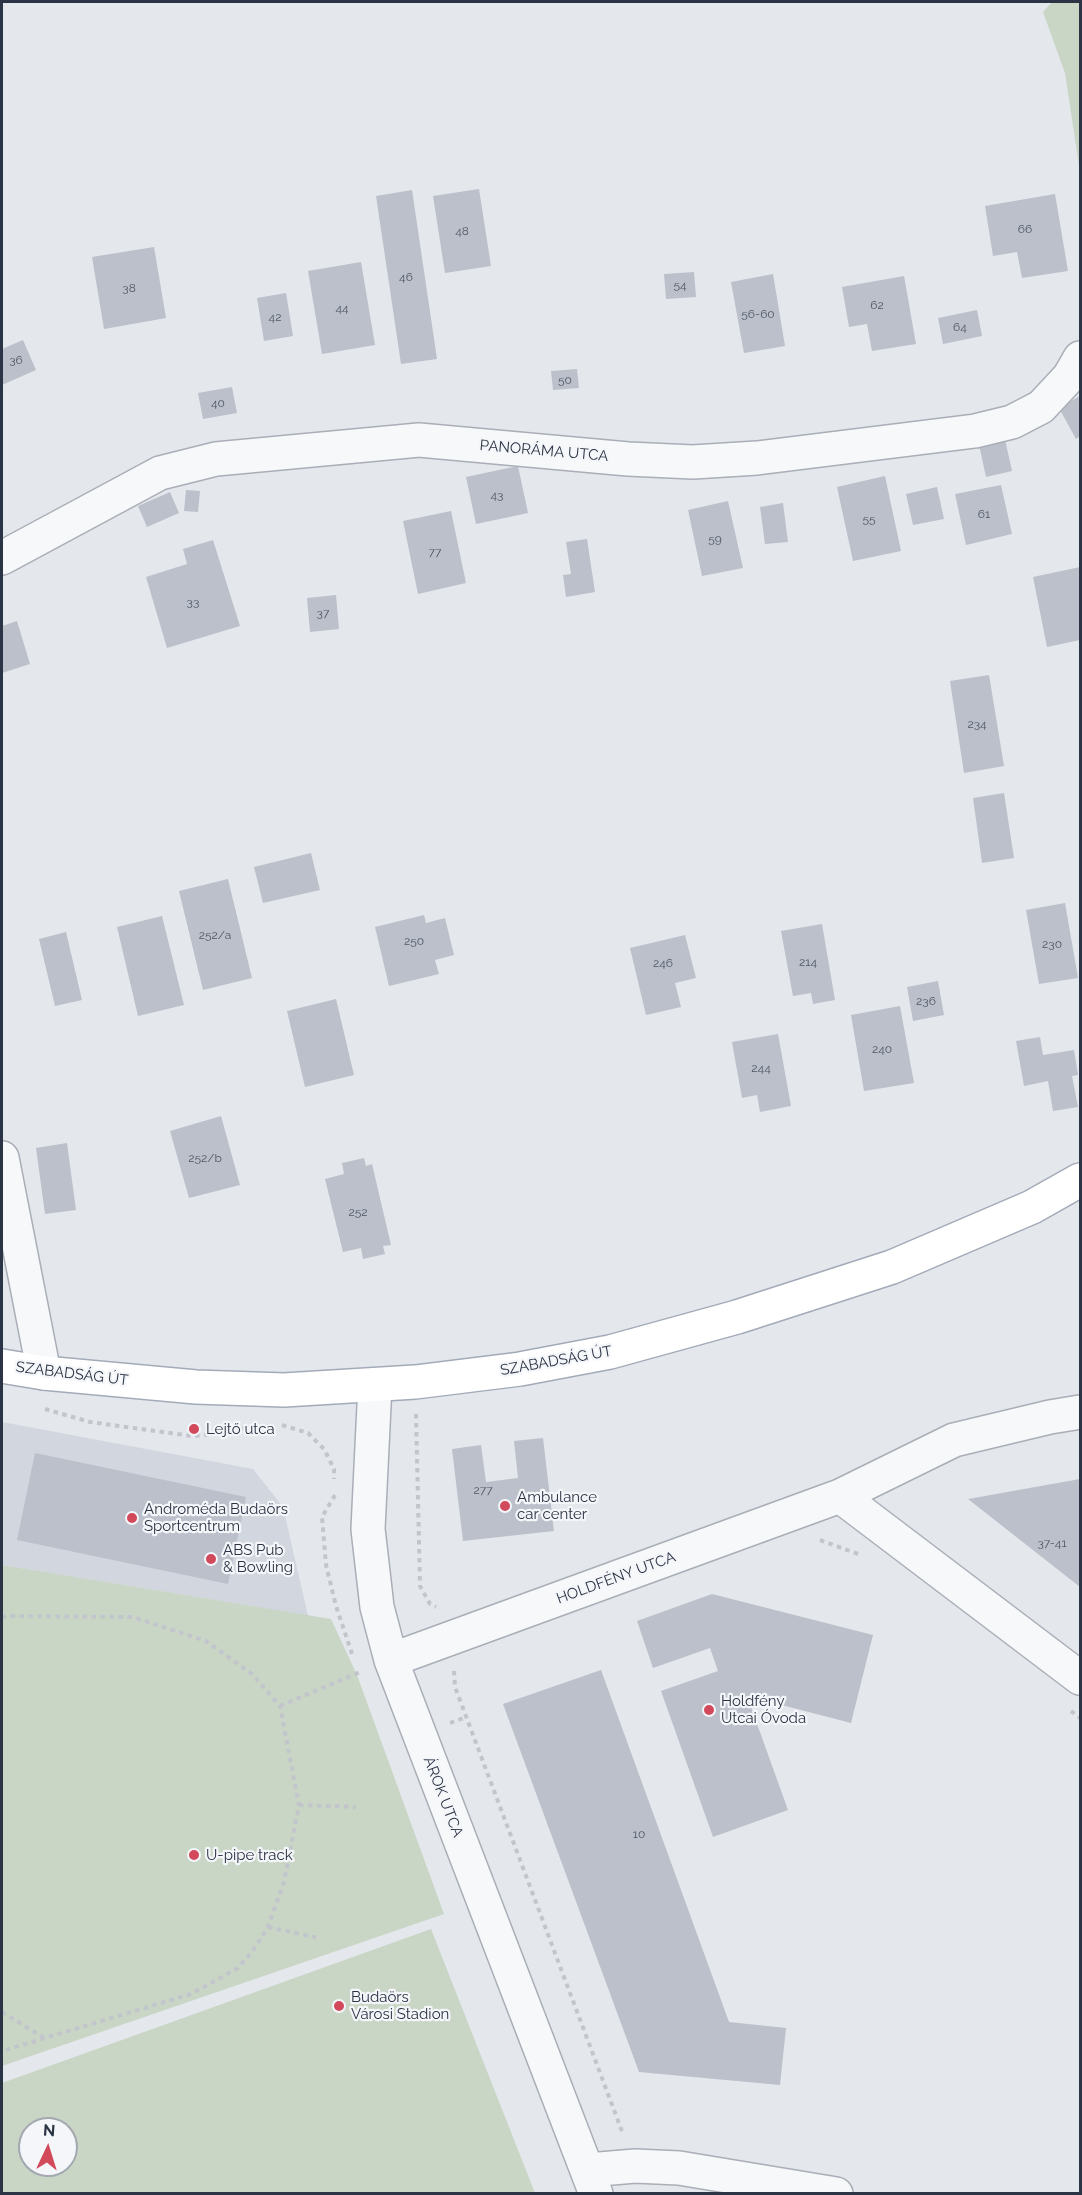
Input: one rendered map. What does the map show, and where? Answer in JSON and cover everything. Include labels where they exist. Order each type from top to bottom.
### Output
[{"type":"main road","name":"SZABADSÁG ÚT","points":[[2,1366],[44,1373],[207,1388],[284,1390],[415,1382],[520,1369],[610,1352],[737,1317],[892,1267],[1025,1210],[1080,1180]]},
{"type":"street","name":"PANORÁMA UTCA","points":[[2,558],[160,473],[216,459],[419,440],[628,459],[693,462],[757,458],[975,431],[1012,422],[1041,407],[1069,377],[1080,358]]},
{"type":"street","points":[[2,1158],[44,1373]]},
{"type":"street","name":"ÁROK UTCA","points":[[375,1385],[368,1529],[377,1607],[392,1660],[592,2182]]},
{"type":"street","name":"HOLDFÉNY UTCA","points":[[392,1660],[840,1496],[954,1440],[1050,1416],[1080,1412]]},
{"type":"street","points":[[840,1496],[1080,1678]]},
{"type":"street","points":[[592,2182],[635,2166],[679,2168],[836,2193]]},
{"type":"path","points":[[415,1382],[420,1586],[430,1604],[449,1612],[455,1687],[635,2166]]},
{"type":"path","points":[[35,1405],[90,1422],[192,1436],[250,1427],[281,1425],[308,1432],[324,1449],[334,1469],[336,1494],[322,1517],[326,1565],[336,1606],[354,1657]]},
{"type":"path","points":[[796,1512],[816,1539],[863,1555]]},
{"type":"path","points":[[2,1618],[6,1616],[133,1617],[206,1641],[252,1674],[280,1706],[299,1805],[284,1882],[268,1927],[238,1968],[191,1994],[2,2050]]},
{"type":"path","points":[[357,1665],[360,1672]]},
{"type":"path","points":[[299,1805],[356,1807]]},
{"type":"path","points":[[268,1927],[318,1938]]},
{"type":"path","points":[[2,2012],[44,2038]]},
{"type":"shaded area","points":[[2,1422],[253,1469],[283,1507],[308,1616],[2,1565]]},
{"type":"green space","points":[[1052,2],[1080,2],[1080,172],[1065,73],[1043,12]]},
{"type":"green space","points":[[2,1565],[331,1619],[357,1675],[444,1914],[2,2066]]},
{"type":"green space","name":"Budaörs Városi Stadion","points":[[431,1929],[535,2193],[2,2193],[2,2083]]},
{"type":"building","points":[[479,189],[491,266],[445,273],[433,196]]},
{"type":"building","points":[[412,190],[437,359],[401,364],[376,196]]},
{"type":"building","points":[[1055,194],[1068,271],[1022,278],[1017,252],[993,256],[985,206]]},
{"type":"building","points":[[154,247],[166,318],[104,329],[92,257]]},
{"type":"building","points":[[361,262],[375,345],[322,354],[308,271]]},
{"type":"building","points":[[694,272],[696,297],[666,299],[664,274]]},
{"type":"building","points":[[773,274],[785,346],[744,353],[731,282]]},
{"type":"building","points":[[904,276],[916,344],[872,351],[867,324],[849,327],[842,287]]},
{"type":"building","points":[[286,293],[293,336],[264,341],[257,298]]},
{"type":"building","points":[[977,310],[982,336],[943,344],[938,318]]},
{"type":"building","points":[[23,340],[36,370],[2,385],[2,349]]},
{"type":"building","points":[[577,369],[579,388],[553,390],[551,371]]},
{"type":"building","points":[[232,387],[237,413],[203,419],[198,393]]},
{"type":"building","points":[[1080,396],[1080,436],[1076,439],[1059,408]]},
{"type":"building","points":[[1004,435],[1012,471],[986,477],[978,440]]},
{"type":"building","points":[[518,466],[528,513],[476,524],[466,477]]},
{"type":"building","points":[[885,476],[901,551],[853,561],[837,487]]},
{"type":"building","points":[[1001,485],[1012,534],[966,545],[955,494]]},
{"type":"building","points":[[937,487],[944,519],[913,525],[906,494]]},
{"type":"building","points":[[186,490],[200,491],[198,512],[184,511]]},
{"type":"building","points":[[170,492],[179,513],[147,527],[138,506]]},
{"type":"building","points":[[728,501],[743,568],[702,576],[688,510]]},
{"type":"building","points":[[783,503],[788,542],[765,544],[760,507]]},
{"type":"building","points":[[451,511],[466,583],[418,594],[403,521]]},
{"type":"building","points":[[587,539],[595,592],[566,597],[563,575],[571,574],[566,542]]},
{"type":"building","points":[[213,540],[240,626],[167,648],[146,577],[187,564],[183,549]]},
{"type":"building","points":[[1080,567],[1080,640],[1047,647],[1033,577]]},
{"type":"building","points":[[336,595],[339,629],[310,632],[307,598]]},
{"type":"building","points":[[17,621],[30,664],[2,673],[2,626]]},
{"type":"building","points":[[989,675],[1004,766],[964,773],[950,681]]},
{"type":"building","points":[[1004,793],[1014,858],[982,863],[973,798]]},
{"type":"building","points":[[311,853],[320,890],[263,903],[254,867]]},
{"type":"building","points":[[228,879],[252,978],[203,990],[179,891]]},
{"type":"building","points":[[1065,903],[1078,978],[1039,984],[1026,910]]},
{"type":"building","points":[[424,915],[426,923],[445,918],[454,955],[435,960],[439,974],[389,986],[375,927]]},
{"type":"building","points":[[162,916],[184,1005],[138,1016],[117,927]]},
{"type":"building","points":[[822,924],[835,1000],[813,1004],[811,993],[793,996],[781,931]]},
{"type":"building","points":[[66,932],[82,1000],[55,1006],[39,939]]},
{"type":"building","points":[[685,935],[696,978],[675,983],[681,1007],[646,1015],[630,948]]},
{"type":"building","points":[[938,981],[944,1015],[913,1021],[907,987]]},
{"type":"building","points":[[336,999],[354,1075],[305,1087],[287,1011]]},
{"type":"building","points":[[900,1006],[914,1083],[864,1091],[851,1015]]},
{"type":"building","points":[[778,1034],[791,1106],[760,1112],[757,1095],[742,1098],[732,1042]]},
{"type":"building","points":[[1040,1037],[1043,1055],[1074,1050],[1078,1075],[1072,1076],[1078,1107],[1053,1111],[1048,1081],[1024,1086],[1016,1041]]},
{"type":"building","points":[[221,1116],[240,1185],[189,1198],[170,1131]]},
{"type":"building","points":[[67,1143],[76,1210],[45,1214],[36,1148]]},
{"type":"building","points":[[364,1158],[366,1166],[372,1164],[391,1245],[383,1246],[385,1254],[363,1259],[361,1248],[343,1252],[325,1179],[344,1174],[342,1163]]},
{"type":"building","name":"Ambulance car center","points":[[543,1438],[554,1531],[463,1541],[452,1449],[481,1445],[486,1482],[518,1478],[514,1441]]},
{"type":"building","name":"Androméda Budaörs Sportcentrum","points":[[35,1453],[246,1497],[228,1584],[17,1540]]},
{"type":"building","points":[[1080,1479],[1080,1587],[968,1499]]},
{"type":"building","name":"Holdfény Utcai Óvoda","points":[[712,1594],[873,1635],[851,1723],[747,1696],[788,1810],[713,1837],[661,1691],[718,1671],[710,1648],[653,1668],[637,1621]]},
{"type":"building","points":[[601,1670],[729,2022],[786,2028],[780,2085],[639,2072],[503,1704]]},
{"type":"place","name":"Lejtő utca","points":[[194,1429]]},
{"type":"place","name":"Ambulance car center","points":[[505,1506]]},
{"type":"place","name":"Androméda Budaörs Sportcentrum","points":[[132,1518]]},
{"type":"place","name":"ABS Pub & Bowling","points":[[211,1559]]},
{"type":"place","name":"Holdfény Utcai Óvoda","points":[[709,1710]]},
{"type":"place","name":"U-pipe track","points":[[194,1855]]},
{"type":"place","name":"Budaörs Városi Stadion","points":[[339,2006]]}]
